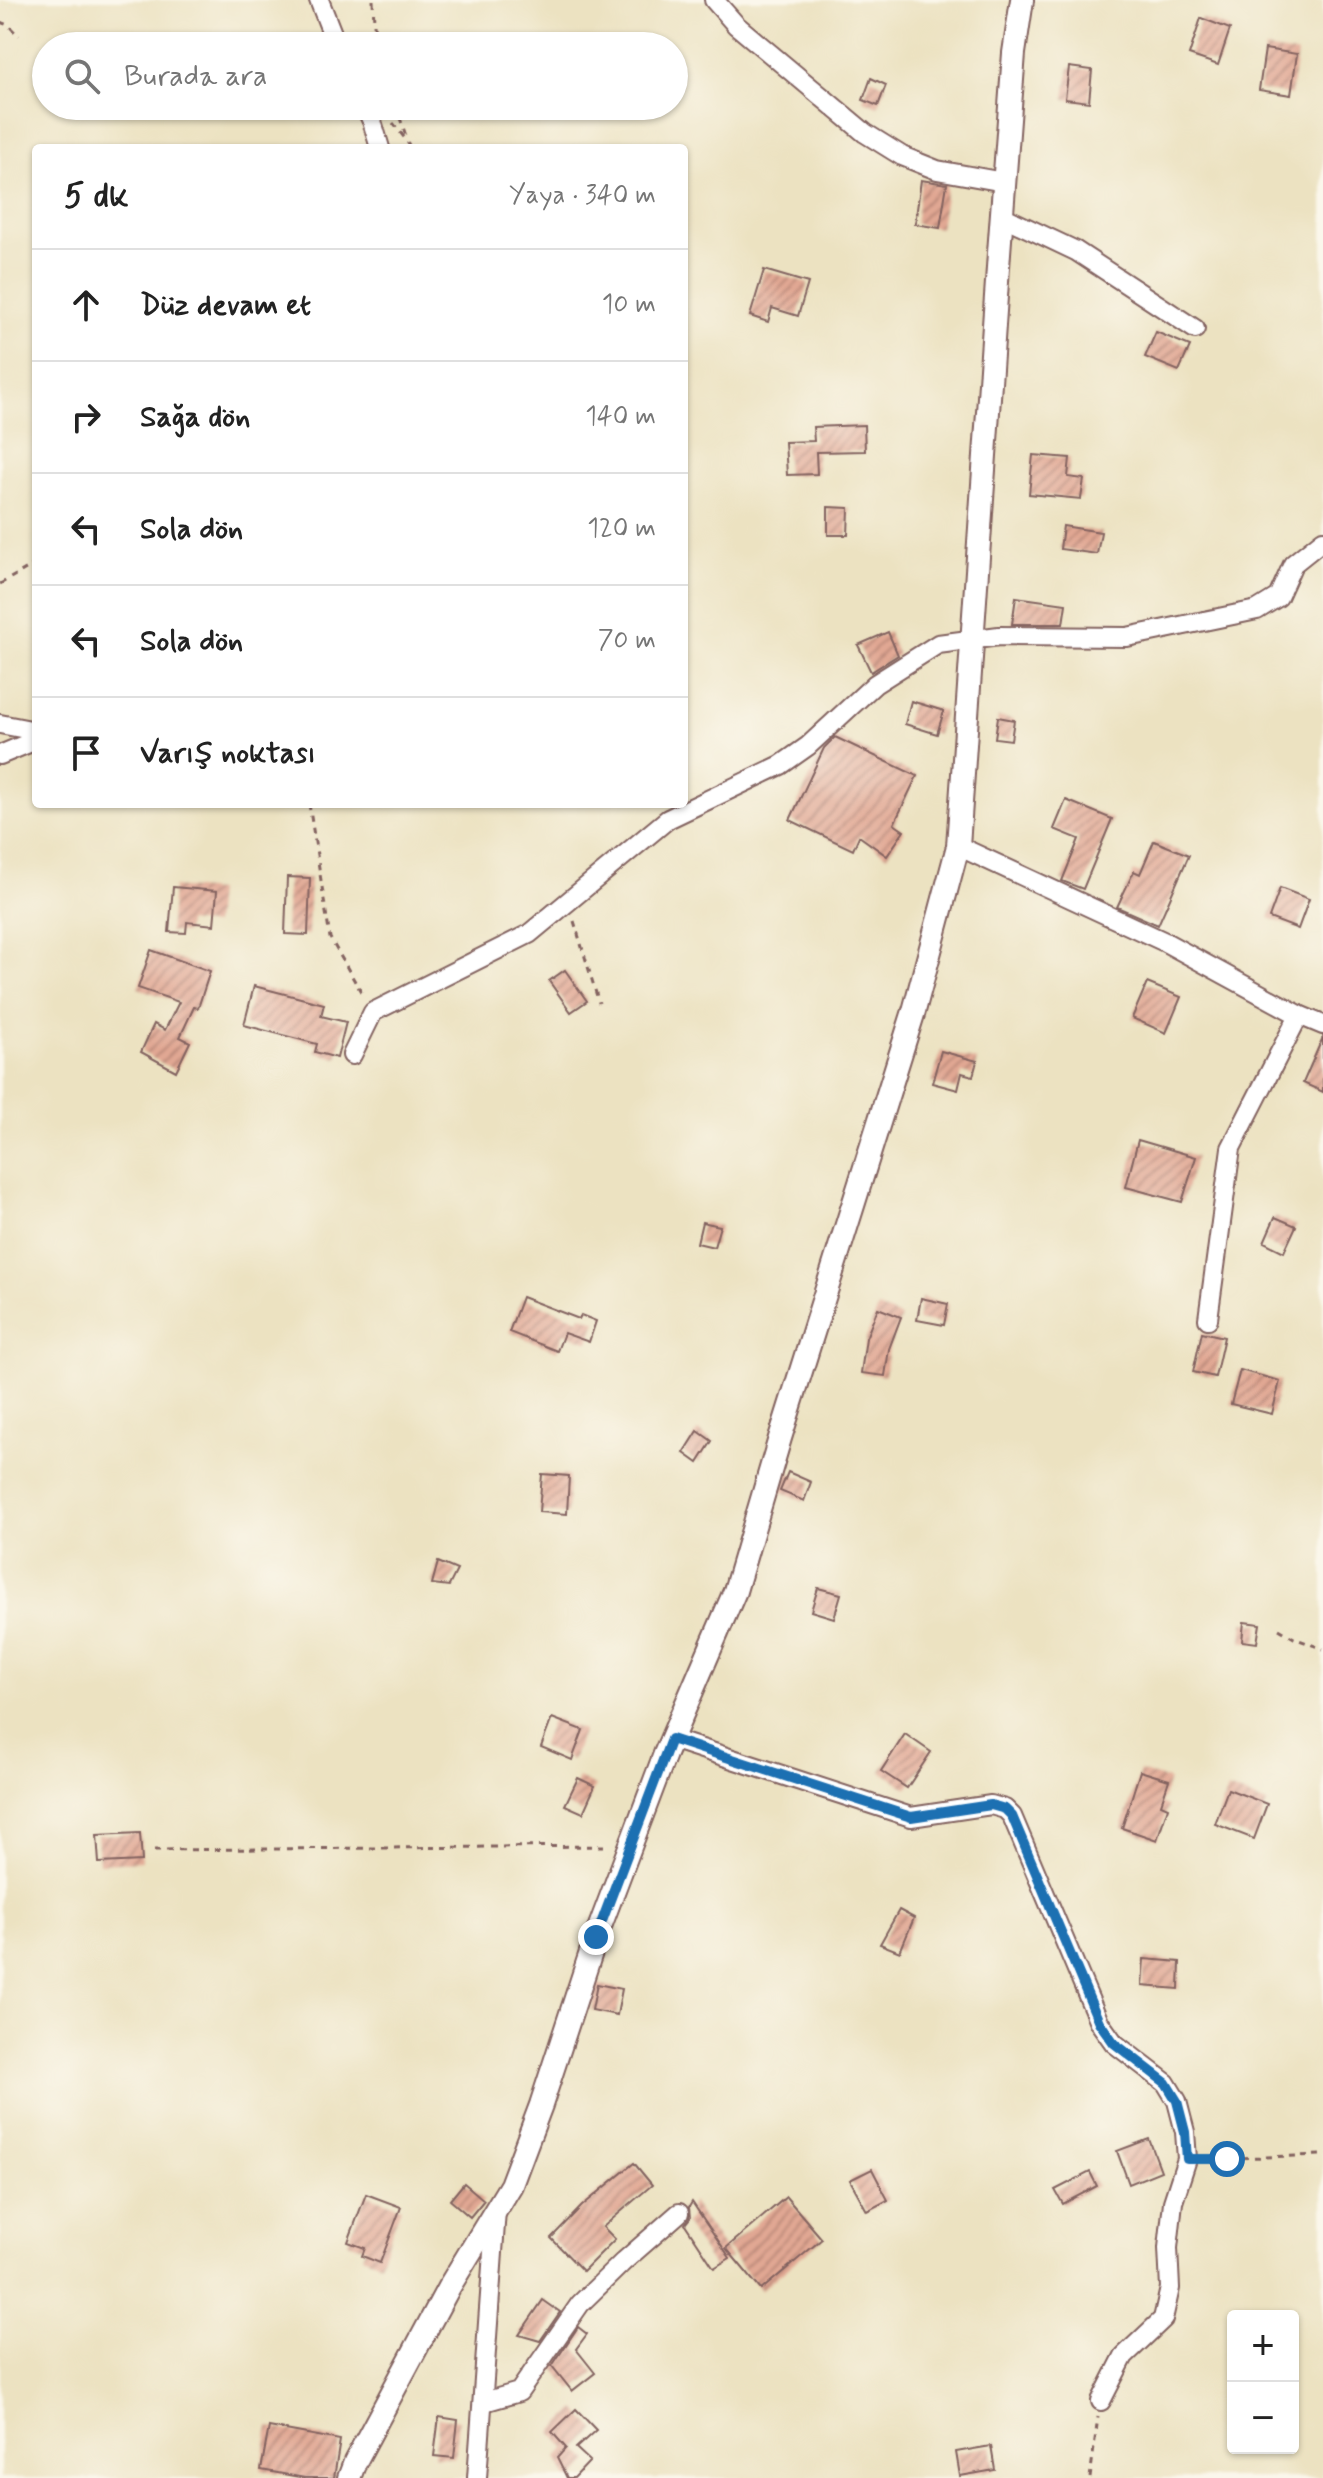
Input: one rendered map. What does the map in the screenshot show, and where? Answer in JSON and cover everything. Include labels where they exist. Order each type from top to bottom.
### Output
[{"type":"street","points":[[319,0],[332,32]]},
{"type":"street","points":[[714,0],[736,25],[865,133],[902,156],[937,170],[1004,182]]},
{"type":"street","points":[[349,2478],[449,2287],[511,2185],[596,1937],[671,1739],[735,1591],[914,1011],[958,846],[1004,182],[1014,53],[1022,0]]},
{"type":"street","points":[[372,120],[379,144]]},
{"type":"street","points":[[1002,216],[1076,251],[1195,329]]},
{"type":"street","points":[[352,1055],[373,1012],[529,934],[668,819],[781,765],[808,746],[875,684],[938,644],[999,636],[1127,637],[1257,610],[1278,597],[1293,564],[1323,540]]},
{"type":"street","points":[[0,724],[32,730]]},
{"type":"street","points":[[0,755],[32,742]]},
{"type":"street","points":[[958,846],[1165,942],[1323,1025]]},
{"type":"street","points":[[1208,1319],[1231,1148],[1299,1015]]},
{"type":"street","points":[[671,1739],[911,1817],[991,1805],[1005,1809],[1012,1816],[1099,2022],[1114,2043],[1166,2083],[1177,2101],[1185,2132],[1187,2159],[1173,2202],[1168,2248],[1170,2288],[1163,2319],[1124,2356],[1101,2401]]},
{"type":"street","points":[[477,2478],[496,2210]]},
{"type":"street","points":[[484,2402],[519,2392],[580,2304],[679,2213]]},
{"type":"path","points":[[373,0],[374,32]]},
{"type":"path","points":[[0,22],[19,36]]},
{"type":"path","points":[[401,120],[409,143]]},
{"type":"path","points":[[0,584],[32,565]]},
{"type":"path","points":[[310,808],[330,938],[373,1012]]},
{"type":"path","points":[[568,902],[599,1003]]},
{"type":"path","points":[[1279,1629],[1323,1649]]},
{"type":"path","points":[[154,1850],[631,1845]]},
{"type":"path","points":[[1187,2159],[1323,2155]]},
{"type":"path","points":[[1090,2478],[1101,2401]]},
{"type":"building","points":[[1201,18],[1230,29],[1218,65],[1189,55]]},
{"type":"building","points":[[1265,49],[1297,54],[1291,95],[1259,90]]},
{"type":"building","points":[[1069,67],[1092,70],[1089,102],[1065,99]]},
{"type":"building","points":[[871,78],[886,85],[878,106],[863,100]]},
{"type":"building","points":[[921,180],[947,184],[940,228],[915,224]]},
{"type":"building","points":[[764,270],[808,283],[798,316],[772,308],[768,322],[750,316]]},
{"type":"building","points":[[1156,332],[1190,346],[1179,371],[1145,357]]},
{"type":"building","points":[[864,425],[865,451],[816,452],[817,474],[787,475],[785,442],[814,441],[813,427]]},
{"type":"building","points":[[1033,455],[1070,458],[1068,477],[1084,479],[1081,499],[1029,494]]},
{"type":"building","points":[[828,507],[849,508],[848,535],[828,535]]},
{"type":"building","points":[[1063,526],[1101,532],[1097,554],[1060,549]]},
{"type":"building","points":[[1016,597],[1066,604],[1063,624],[1012,624]]},
{"type":"building","points":[[888,632],[898,655],[871,672],[858,645]]},
{"type":"building","points":[[911,701],[944,711],[937,734],[905,724]]},
{"type":"building","points":[[998,717],[1014,720],[1011,740],[995,738]]},
{"type":"building","points":[[835,737],[917,776],[894,824],[904,831],[887,856],[859,836],[853,850],[790,820],[824,748]]},
{"type":"building","points":[[1066,800],[1112,819],[1083,889],[1062,881],[1079,839],[1054,829]]},
{"type":"building","points":[[1154,841],[1189,855],[1158,925],[1117,907],[1134,871],[1140,874]]},
{"type":"building","points":[[287,877],[310,878],[308,935],[285,934]]},
{"type":"building","points":[[173,887],[217,891],[214,925],[187,922],[186,933],[169,932]]},
{"type":"building","points":[[1280,888],[1309,899],[1298,929],[1269,918]]},
{"type":"building","points":[[151,950],[210,971],[198,1008],[194,1007],[180,1037],[190,1042],[176,1071],[141,1052],[154,1024],[165,1030],[179,1002],[138,988]]},
{"type":"building","points":[[565,970],[587,1001],[571,1012],[549,981]]},
{"type":"building","points":[[1147,983],[1181,997],[1166,1033],[1132,1018]]},
{"type":"building","points":[[254,986],[324,1004],[321,1016],[346,1022],[337,1058],[315,1052],[317,1044],[244,1025]]},
{"type":"building","points":[[1323,1037],[1323,1092],[1303,1083]]},
{"type":"building","points":[[941,1051],[977,1061],[973,1076],[962,1073],[958,1090],[932,1083]]},
{"type":"building","points":[[1138,1140],[1196,1157],[1182,1202],[1126,1187]]},
{"type":"building","points":[[1275,1217],[1296,1226],[1284,1252],[1264,1242]]},
{"type":"building","points":[[702,1222],[720,1226],[714,1247],[697,1243]]},
{"type":"building","points":[[522,1297],[579,1319],[581,1315],[596,1321],[589,1342],[564,1333],[557,1351],[509,1332]]},
{"type":"building","points":[[921,1298],[948,1304],[944,1325],[917,1320]]},
{"type":"building","points":[[878,1308],[901,1317],[889,1349],[885,1376],[861,1373],[866,1338]]},
{"type":"building","points":[[1202,1332],[1224,1337],[1215,1377],[1193,1372]]},
{"type":"building","points":[[1240,1370],[1280,1381],[1272,1414],[1231,1404]]},
{"type":"building","points":[[698,1431],[712,1441],[698,1463],[684,1453]]},
{"type":"building","points":[[788,1472],[811,1482],[804,1501],[780,1491]]},
{"type":"building","points":[[542,1474],[569,1476],[567,1514],[539,1512]]},
{"type":"building","points":[[438,1562],[457,1570],[449,1586],[432,1584]]},
{"type":"building","points":[[818,1588],[841,1594],[834,1618],[811,1611]]},
{"type":"building","points":[[1244,1622],[1260,1624],[1257,1643],[1242,1641]]},
{"type":"building","points":[[552,1718],[583,1730],[572,1760],[541,1747]]},
{"type":"building","points":[[905,1734],[931,1752],[907,1788],[881,1771]]},
{"type":"building","points":[[1140,1771],[1169,1780],[1161,1804],[1168,1807],[1157,1840],[1122,1828]]},
{"type":"building","points":[[578,1778],[595,1786],[583,1813],[565,1805]]},
{"type":"building","points":[[1228,1789],[1267,1804],[1254,1839],[1215,1824]]},
{"type":"building","points":[[140,1833],[142,1861],[99,1863],[97,1835]]},
{"type":"building","points":[[899,1910],[914,1918],[900,1952],[880,1944]]},
{"type":"building","points":[[1144,1959],[1180,1962],[1179,1989],[1142,1986]]},
{"type":"building","points":[[597,1984],[622,1989],[617,2015],[592,2010]]},
{"type":"building","points":[[1149,2139],[1161,2171],[1129,2184],[1117,2151]]},
{"type":"building","points":[[634,2163],[652,2185],[603,2227],[615,2239],[583,2271],[551,2238],[582,2206]]},
{"type":"building","points":[[872,2169],[888,2200],[867,2211],[850,2180]]},
{"type":"building","points":[[1090,2172],[1097,2186],[1063,2204],[1055,2190]]},
{"type":"building","points":[[464,2183],[484,2200],[470,2217],[450,2200]]},
{"type":"building","points":[[366,2194],[401,2207],[380,2263],[362,2256],[365,2248],[348,2242]]},
{"type":"building","points":[[786,2197],[822,2239],[761,2290],[726,2248]]},
{"type":"building","points":[[692,2202],[730,2258],[714,2268],[685,2224],[690,2218]]},
{"type":"building","points":[[543,2300],[560,2312],[540,2341],[519,2335]]},
{"type":"building","points":[[578,2327],[587,2334],[576,2349],[595,2373],[572,2391],[552,2366]]},
{"type":"building","points":[[576,2409],[596,2430],[576,2448],[590,2461],[574,2478],[567,2478],[557,2458],[566,2448],[552,2432]]},
{"type":"building","points":[[439,2417],[458,2420],[454,2458],[434,2456]]},
{"type":"building","points":[[269,2427],[340,2440],[334,2478],[305,2478],[261,2470]]},
{"type":"building","points":[[991,2446],[995,2470],[960,2476],[956,2452]]},
{"type":"route","points":[[596,1937],[671,1739],[911,1817],[991,1805],[1005,1809],[1012,1816],[1099,2022],[1114,2043],[1166,2083],[1177,2101],[1185,2132],[1187,2159],[1227,2159]]}]
